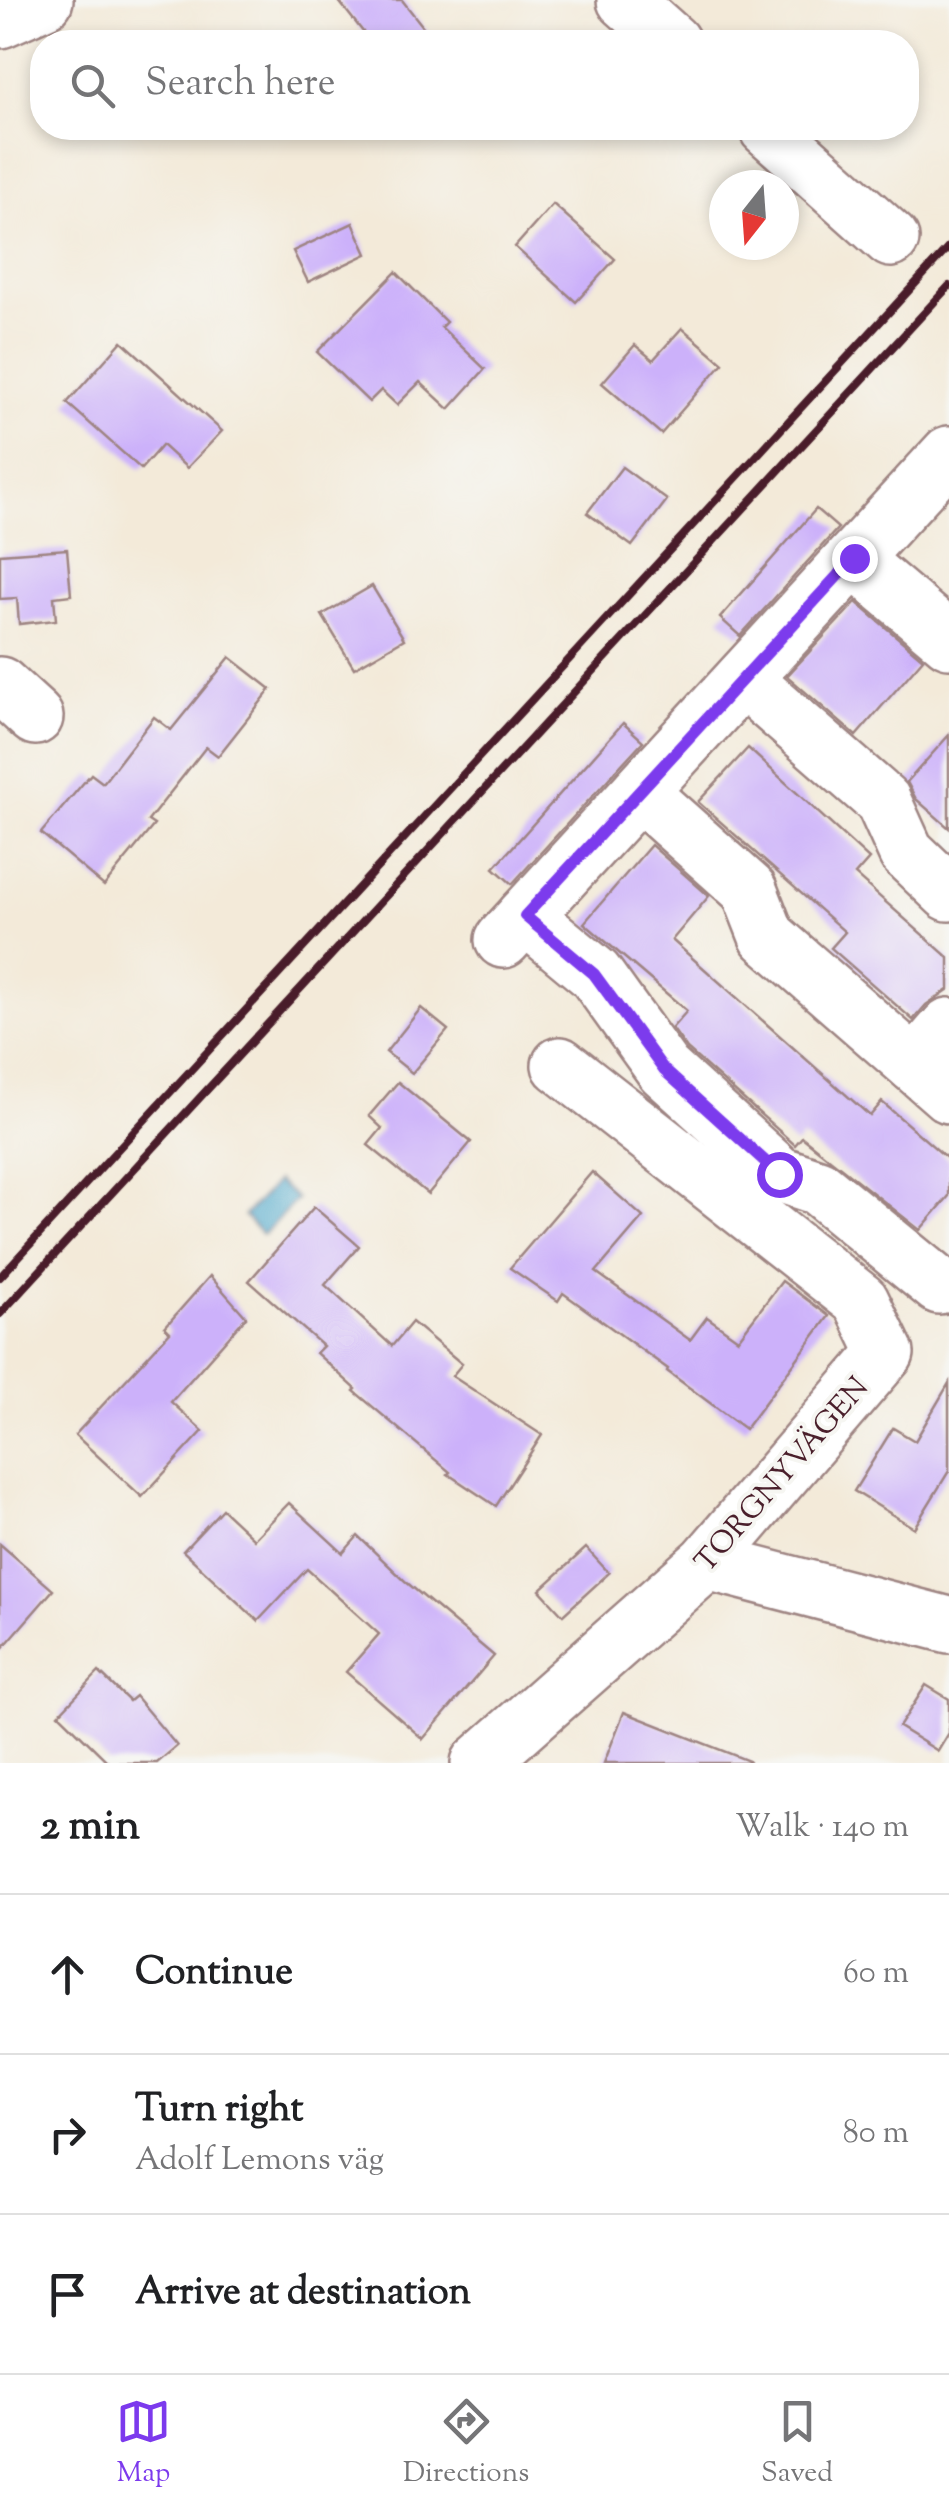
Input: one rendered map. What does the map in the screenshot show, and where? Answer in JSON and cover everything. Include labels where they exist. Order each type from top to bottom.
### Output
[{"type":"street","points":[[0,20],[45,0]]},
{"type":"street","points":[[625,0],[659,30]]},
{"type":"street","points":[[780,140],[891,239]]},
{"type":"street","points":[[939,1286],[818,1187],[779,1174],[664,1070],[594,974],[514,928],[949,454]]},
{"type":"street","points":[[854,558],[949,640]]},
{"type":"street","points":[[743,679],[883,801],[906,852],[949,893]]},
{"type":"street","points":[[639,792],[749,890],[767,936],[938,1062]]},
{"type":"street","name":"TORGNYVÄGEN","points":[[478,1763],[707,1562],[886,1353],[861,1301],[560,1066]]},
{"type":"street","points":[[707,1562],[949,1625]]},
{"type":"water","points":[[277,1181],[297,1199],[263,1235],[244,1216]]},
{"type":"building","points":[[338,0],[402,0],[426,30],[362,30]]},
{"type":"building","points":[[553,204],[615,259],[576,302],[515,247]]},
{"type":"building","points":[[353,223],[367,254],[308,282],[293,251]]},
{"type":"building","points":[[396,272],[446,322],[441,327],[485,369],[449,409],[420,382],[397,405],[381,390],[369,402],[317,352]]},
{"type":"building","points":[[682,328],[723,363],[661,434],[602,383],[635,345],[653,360]]},
{"type":"building","points":[[122,341],[222,431],[187,468],[162,445],[141,469],[67,403]]},
{"type":"building","points":[[622,467],[667,500],[632,546],[587,513]]},
{"type":"building","points":[[816,509],[838,528],[740,636],[720,618]]},
{"type":"building","points":[[67,549],[71,595],[54,597],[56,620],[19,624],[17,598],[0,599],[0,554]]},
{"type":"building","points":[[372,586],[404,639],[354,668],[322,615]]},
{"type":"building","points":[[856,602],[923,659],[856,736],[787,676]]},
{"type":"building","points":[[230,657],[271,689],[218,756],[206,747],[148,821],[154,825],[104,886],[41,833],[91,774],[103,783],[154,717],[171,730]]},
{"type":"building","points":[[623,723],[643,741],[512,884],[494,868]]},
{"type":"building","points":[[949,735],[949,828],[916,799],[907,782]]},
{"type":"building","points":[[748,748],[869,859],[855,875],[949,958],[949,989],[913,1020],[831,948],[845,932],[698,802]]},
{"type":"building","points":[[651,845],[709,896],[672,940],[870,1116],[882,1102],[949,1160],[949,1196],[920,1230],[802,1137],[795,1145],[687,1049],[672,1028],[687,1011],[584,923]]},
{"type":"building","points":[[421,1008],[448,1030],[412,1073],[386,1052]]},
{"type":"building","points":[[398,1082],[471,1142],[428,1194],[368,1145],[382,1128],[369,1116]]},
{"type":"building","points":[[592,1172],[643,1217],[596,1272],[690,1340],[707,1317],[738,1339],[782,1281],[829,1316],[745,1429],[563,1293],[558,1301],[510,1268]]},
{"type":"building","points":[[314,1207],[359,1246],[325,1285],[392,1346],[412,1322],[462,1364],[452,1376],[542,1435],[496,1506],[448,1474],[354,1391],[316,1353],[323,1346],[249,1281]]},
{"type":"building","points":[[210,1276],[246,1317],[171,1402],[203,1431],[142,1497],[75,1435],[170,1332],[165,1327]]},
{"type":"building","points":[[949,1383],[949,1471],[914,1528],[854,1491],[893,1428],[915,1441]]},
{"type":"building","points":[[289,1503],[343,1553],[358,1536],[494,1656],[423,1739],[346,1672],[379,1634],[307,1569],[258,1621],[183,1551],[222,1509],[254,1539]]},
{"type":"building","points":[[0,1544],[53,1590],[0,1651]]},
{"type":"building","points":[[586,1548],[609,1573],[563,1615],[540,1590]]},
{"type":"building","points":[[99,1672],[129,1701],[135,1696],[177,1746],[157,1763],[109,1763],[59,1714]]},
{"type":"building","points":[[926,1685],[949,1699],[949,1733],[938,1751],[899,1727]]},
{"type":"building","points":[[624,1712],[749,1761],[749,1763],[604,1763]]},
{"type":"railway","points":[[0,1277],[949,247]]},
{"type":"railway","points":[[0,1314],[949,286]]},
{"type":"route","points":[[779,1174],[664,1070],[594,974],[525,916],[854,558]]}]
